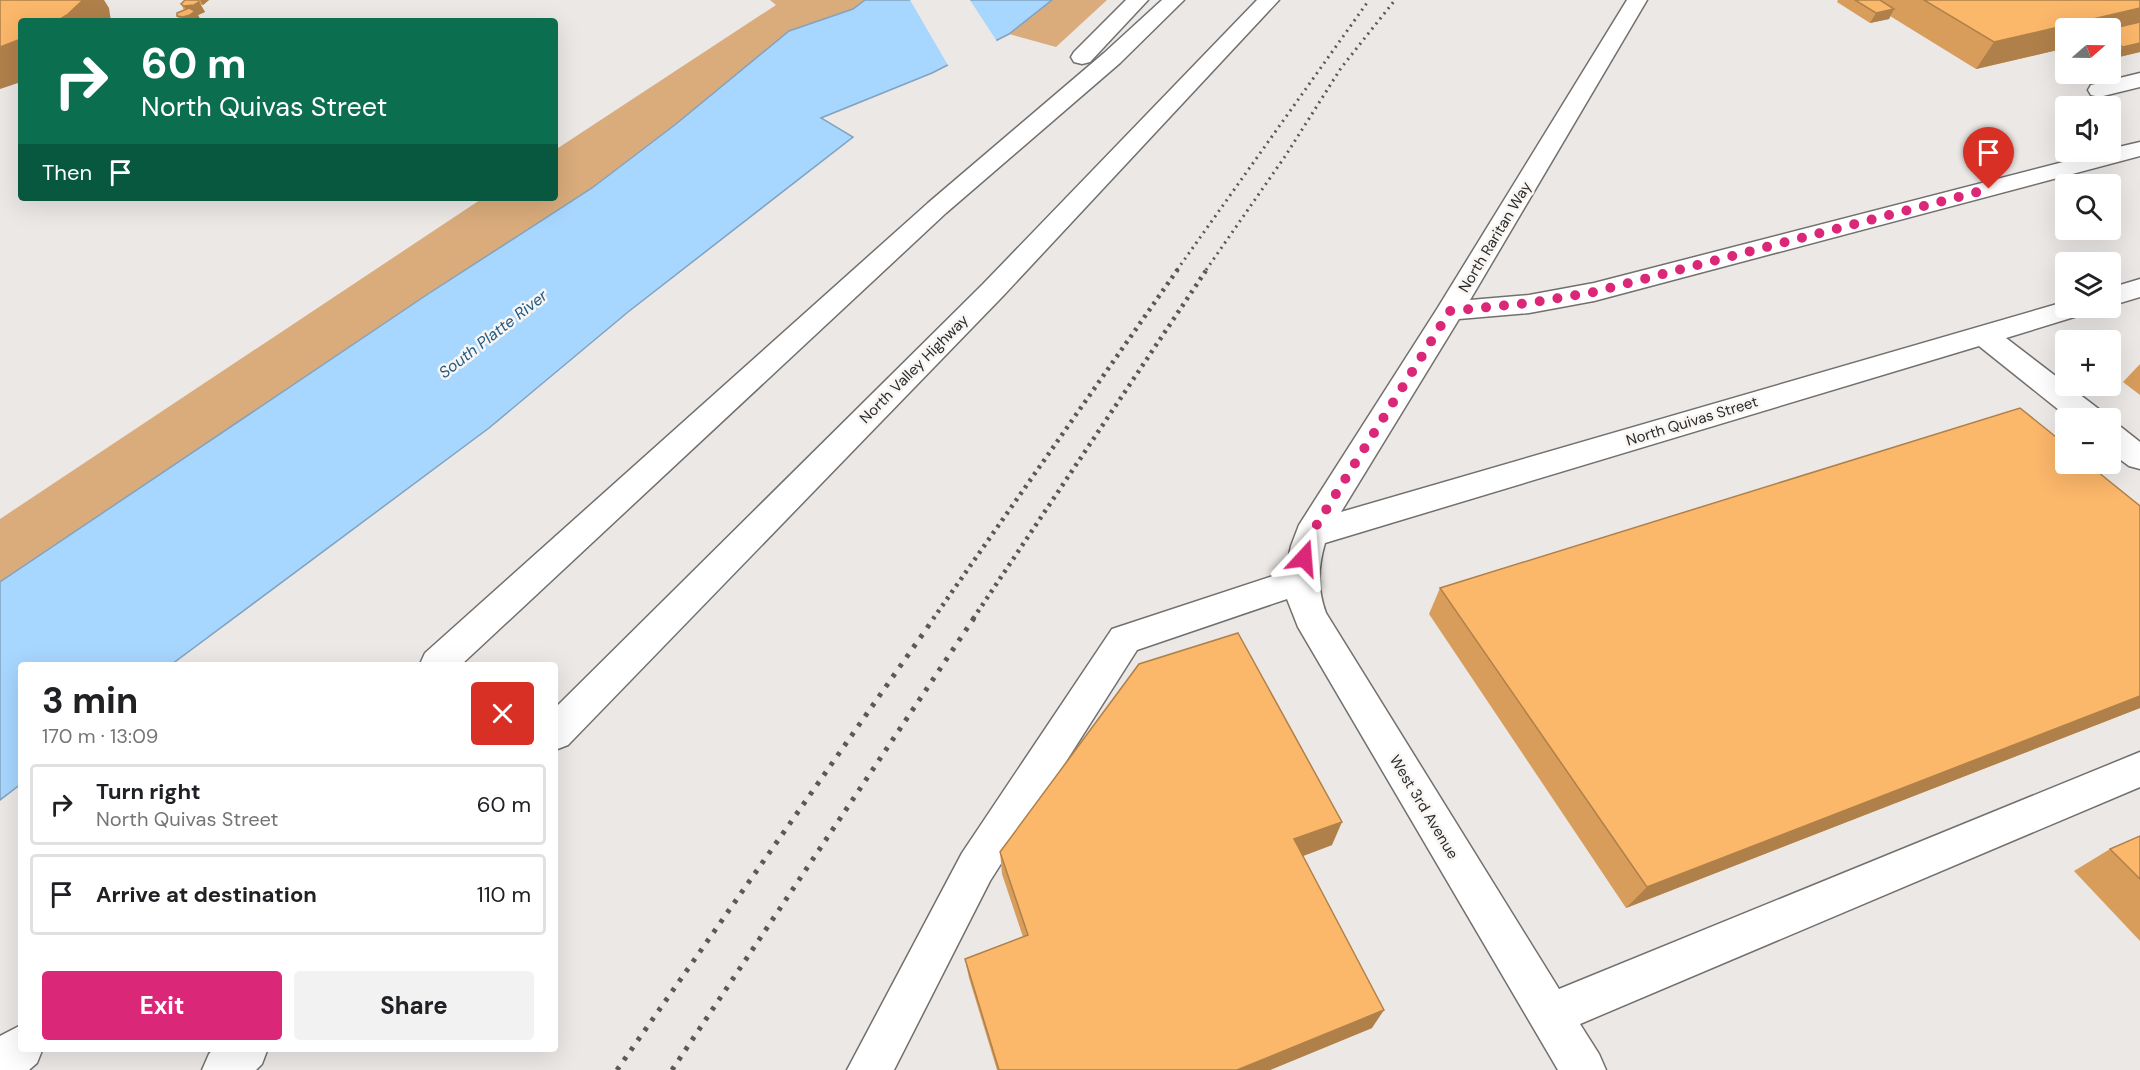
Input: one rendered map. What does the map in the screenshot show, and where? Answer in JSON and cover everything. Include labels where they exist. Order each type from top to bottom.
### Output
[{"type":"main road","points":[[937,208],[1138,0]]},
{"type":"main road","points":[[440,662],[937,208],[1112,58],[1174,0]]},
{"type":"main road","name":"North Valley Highway","points":[[558,730],[993,290],[1269,0]]},
{"type":"main road","name":"North Raritan Way","points":[[1311,534],[1450,311],[1637,0]]},
{"type":"main road","points":[[2099,90],[2140,80]]},
{"type":"main road","points":[[1450,311],[1529,303],[1594,292],[2140,149]]},
{"type":"main road","points":[[2121,294],[2140,288]]},
{"type":"main road","name":"North Quivas Street","points":[[1311,534],[2055,313]]},
{"type":"main road","points":[[1983,334],[2077,408]]},
{"type":"main road","points":[[2121,444],[2140,459]]},
{"type":"main road","name":"West 3rd Avenue","points":[[1311,534],[1300,581],[1310,617],[1582,1070]]},
{"type":"main road","points":[[870,1070],[976,867],[1125,639],[1300,581]]},
{"type":"main road","points":[[1549,1015],[2140,769]]},
{"type":"main road","points":[[0,1066],[18,1050]]},
{"type":"main road","points":[[225,1070],[242,1052]]},
{"type":"shaded area","points":[[770,0],[865,0],[853,9],[827,18],[676,124],[592,188],[428,294],[0,582],[0,519],[478,201],[558,201],[558,148],[776,5]]},
{"type":"shaded area","points":[[1052,0],[1107,0],[1056,47],[1009,34]]},
{"type":"water","name":"South Platte River","points":[[865,0],[1052,0],[1009,34],[932,73],[821,118],[853,137],[628,312],[489,428],[175,662],[18,662],[18,786],[0,800],[0,582],[428,294],[592,188],[676,124],[789,31],[853,9]]},
{"type":"pier","points":[[910,0],[970,0],[998,43],[949,67]]},
{"type":"building","points":[[0,0],[83,0],[62,18],[18,18],[18,40],[0,47]]},
{"type":"building","points":[[185,0],[198,0],[199,2],[184,6],[181,4]]},
{"type":"building","points":[[1855,0],[1880,0],[1894,9],[1876,13]]},
{"type":"building","points":[[1924,0],[2140,0],[2140,8],[2097,18],[2055,18],[2055,28],[1994,42]]},
{"type":"building","points":[[189,8],[195,11],[183,17],[177,16],[177,13]]},
{"type":"building","points":[[2140,22],[2140,43],[2121,46],[2121,26]]},
{"type":"building","points":[[2020,408],[2055,436],[2055,474],[2100,474],[2140,506],[2140,696],[1647,887],[1440,588]]},
{"type":"building","points":[[1238,633],[1342,822],[1294,839],[1384,1010],[1237,1070],[999,1070],[965,959],[1028,935],[1000,852],[1139,664]]},
{"type":"building","points":[[2140,836],[2140,879],[2110,849]]},
{"type":"railway","points":[[1177,270],[1369,0]]},
{"type":"railway","points":[[1206,270],[1286,155],[1341,68],[1395,0]]},
{"type":"railway","points":[[933,619],[1178,269]]},
{"type":"railway","points":[[973,619],[1207,269]]},
{"type":"railway","points":[[617,1070],[934,618]]},
{"type":"railway","points":[[672,1070],[974,618]]},
{"type":"route","points":[[1304,558],[1311,534],[1450,311],[1529,303],[1594,292],[1989,189]]}]
